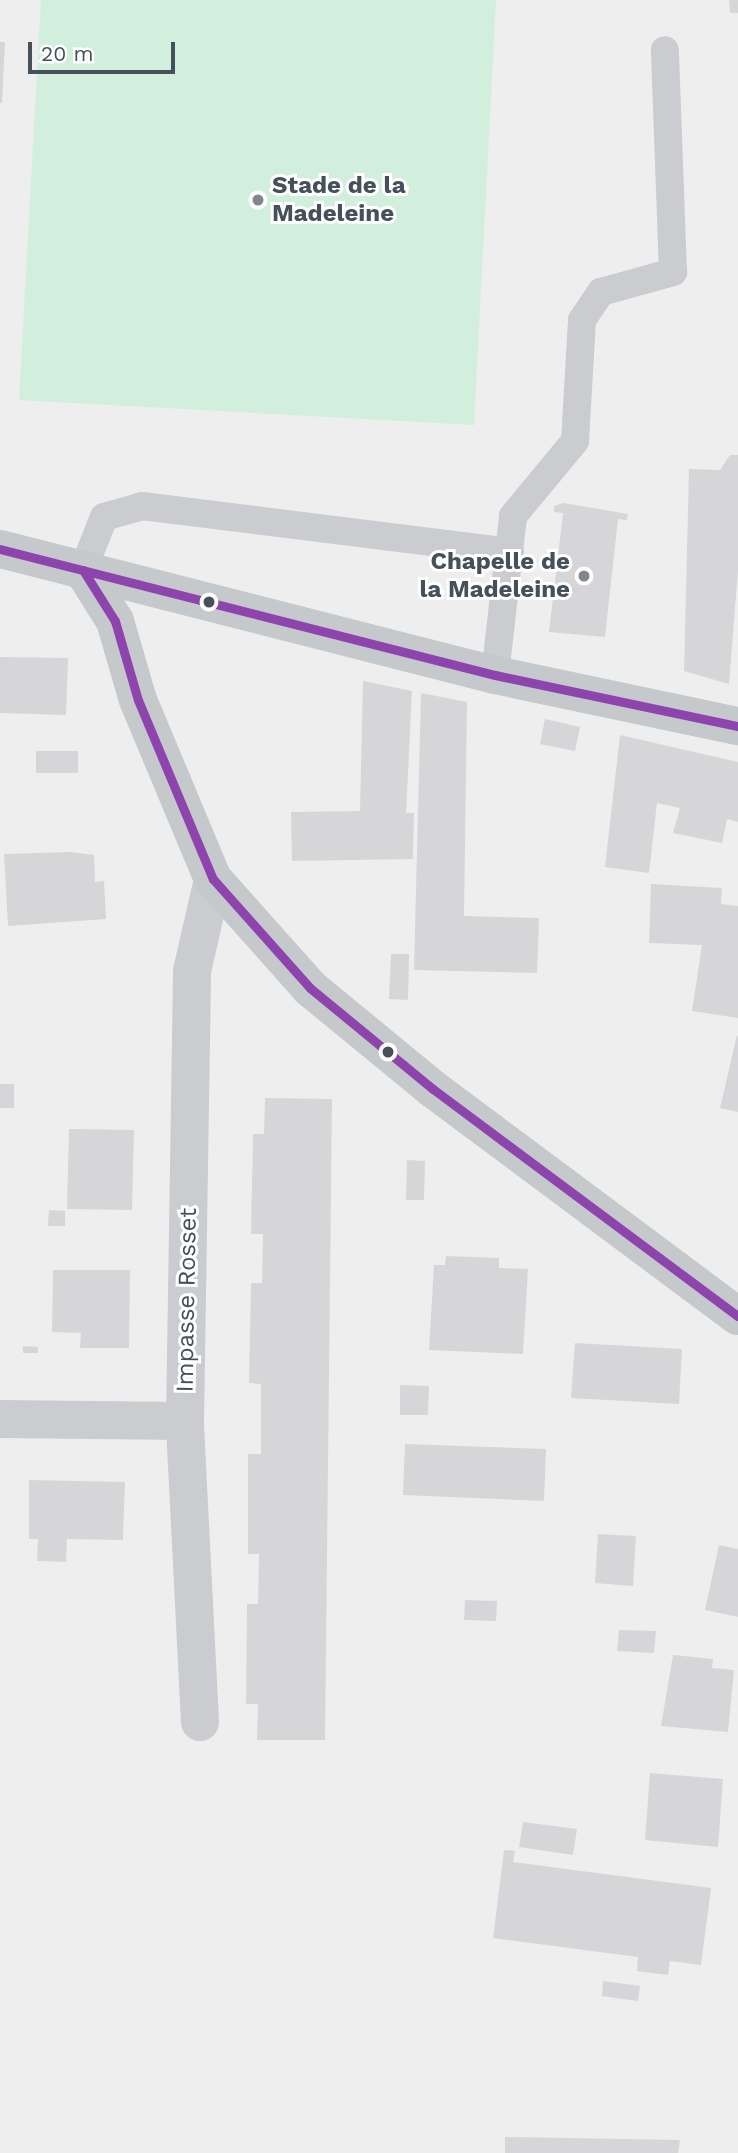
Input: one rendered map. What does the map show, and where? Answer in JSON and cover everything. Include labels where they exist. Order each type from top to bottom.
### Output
[{"type":"main road","points":[[0,549],[495,675],[738,726]]},
{"type":"main road","points":[[83,570],[115,621],[138,700],[213,879],[310,988],[433,1089],[738,1316]]},
{"type":"street","name":"Impasse Rosset","points":[[200,1722],[185,1421],[192,971],[213,879]]},
{"type":"street","points":[[0,1419],[185,1421]]},
{"type":"lane","points":[[495,675],[513,516],[575,441],[582,320],[601,292],[673,272],[665,50]]},
{"type":"lane","points":[[83,570],[104,517],[142,506],[510,552]]},
{"type":"green space","name":"Stade de la Madeleine","points":[[41,0],[496,0],[474,425],[19,400]]},
{"type":"building","points":[[729,0],[738,0],[738,13],[730,13]]},
{"type":"building","points":[[0,42],[5,42],[2,103],[0,103]]},
{"type":"building","points":[[730,455],[738,455],[738,570],[729,684],[684,671],[689,469],[720,470]]},
{"type":"building","name":"Chapelle de la Madeleine","points":[[564,503],[628,514],[627,520],[618,519],[605,637],[549,632],[563,513],[554,512],[554,506]]},
{"type":"building","points":[[0,657],[68,658],[66,715],[0,713]]},
{"type":"building","points":[[363,681],[412,691],[406,813],[414,813],[413,859],[292,861],[291,812],[360,811]]},
{"type":"building","points":[[421,693],[467,702],[464,916],[539,918],[537,973],[414,970]]},
{"type":"building","points":[[545,719],[580,727],[575,751],[540,744]]},
{"type":"building","points":[[620,735],[738,762],[738,822],[727,819],[722,843],[673,833],[680,808],[657,803],[649,873],[605,867]]},
{"type":"building","points":[[36,751],[78,751],[78,773],[36,773]]},
{"type":"building","points":[[71,852],[94,855],[95,882],[104,881],[106,919],[8,926],[4,854]]},
{"type":"building","points":[[651,884],[722,888],[721,904],[738,906],[738,1018],[692,1011],[702,945],[649,943]]},
{"type":"building","points":[[391,954],[409,954],[408,1000],[389,999]]},
{"type":"building","points":[[738,1036],[738,1112],[720,1108]]},
{"type":"building","points":[[0,1084],[14,1084],[14,1108],[0,1108]]},
{"type":"building","points":[[265,1098],[332,1099],[325,1740],[257,1740],[258,1704],[246,1704],[247,1604],[258,1604],[259,1554],[248,1554],[248,1454],[261,1454],[261,1384],[249,1383],[251,1283],[262,1283],[263,1234],[251,1234],[253,1134],[264,1134]]},
{"type":"building","points":[[69,1129],[134,1130],[132,1210],[67,1209]]},
{"type":"building","points":[[407,1160],[425,1161],[424,1200],[406,1200]]},
{"type":"building","points":[[49,1210],[65,1211],[65,1226],[48,1226]]},
{"type":"building","points":[[446,1256],[499,1258],[499,1268],[528,1269],[523,1354],[429,1350],[434,1265],[445,1265]]},
{"type":"building","points":[[53,1270],[130,1270],[129,1348],[80,1348],[81,1333],[52,1332]]},
{"type":"building","points":[[575,1343],[682,1349],[679,1404],[571,1398]]},
{"type":"building","points":[[23,1346],[38,1347],[38,1353],[23,1353]]},
{"type":"building","points":[[400,1385],[429,1386],[428,1415],[400,1415]]},
{"type":"building","points":[[405,1444],[546,1449],[544,1501],[403,1495]]},
{"type":"building","points":[[29,1480],[125,1482],[123,1540],[67,1539],[66,1562],[37,1561],[38,1539],[29,1539]]},
{"type":"building","points":[[598,1534],[636,1536],[633,1586],[595,1583]]},
{"type":"building","points":[[719,1545],[738,1549],[738,1617],[705,1610]]},
{"type":"building","points":[[465,1600],[497,1601],[496,1621],[464,1620]]},
{"type":"building","points":[[619,1630],[656,1631],[654,1653],[617,1651]]},
{"type":"building","points":[[673,1655],[713,1659],[712,1668],[734,1670],[728,1732],[661,1726]]},
{"type":"building","points":[[650,1773],[723,1779],[718,1847],[645,1840]]},
{"type":"building","points":[[523,1822],[577,1829],[573,1855],[519,1847]]},
{"type":"building","points":[[504,1850],[515,1851],[513,1862],[711,1888],[701,1965],[670,1961],[668,1975],[637,1971],[638,1957],[493,1938]]},
{"type":"building","points":[[603,1981],[640,1986],[638,2001],[602,1996]]},
{"type":"building","points":[[505,2137],[680,2140],[678,2153],[505,2153]]},
{"type":"transit line","points":[[0,549],[495,675],[738,726]]},
{"type":"transit line","points":[[83,570],[115,621],[138,700],[213,879],[310,988],[433,1089],[738,1316]]},
{"type":"place","name":"Stade de la Madeleine","points":[[258,200]]},
{"type":"place","name":"Chapelle de la Madeleine","points":[[584,576]]}]
